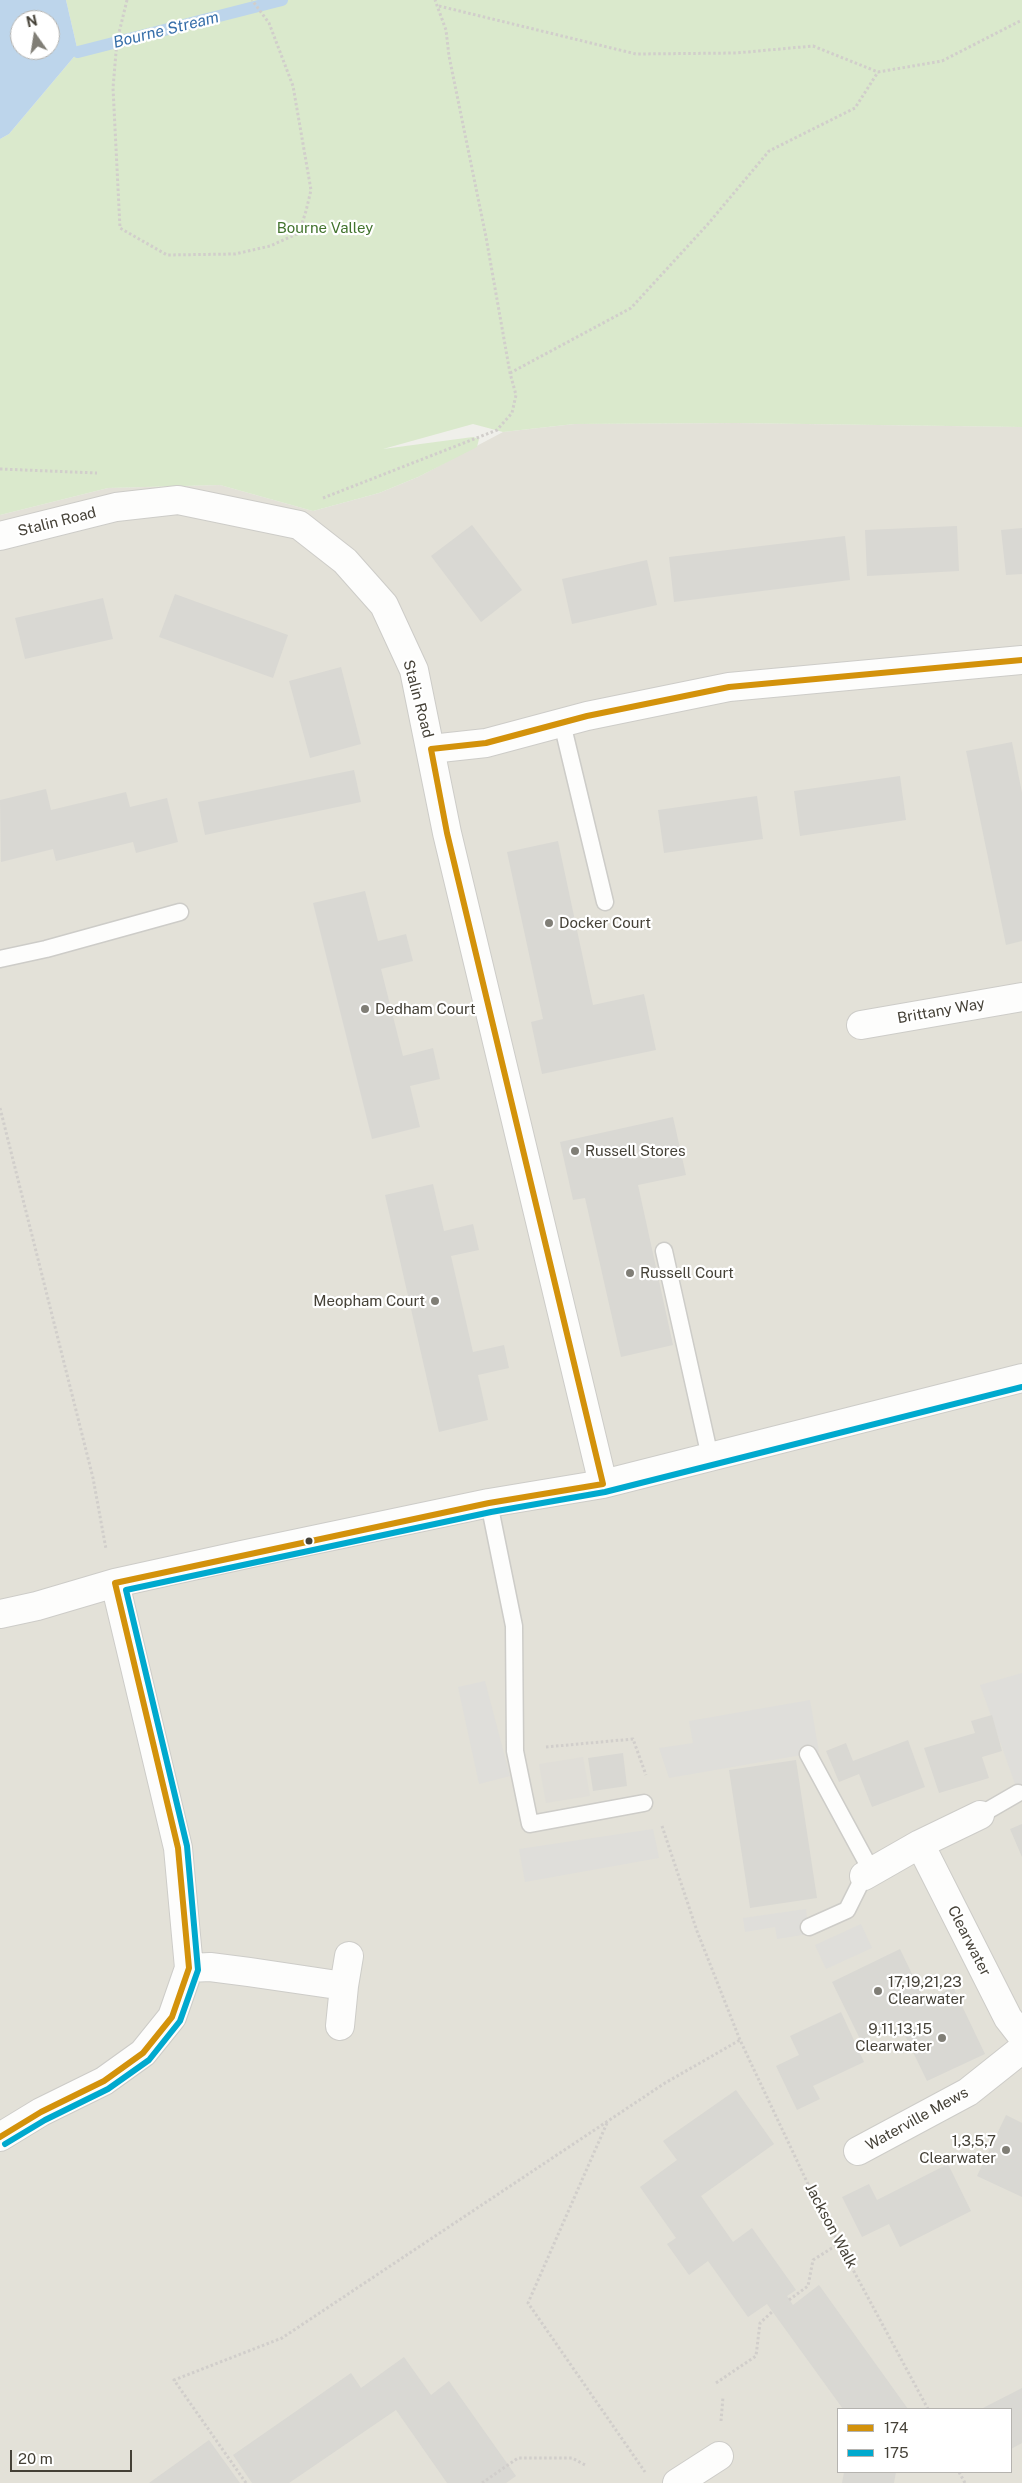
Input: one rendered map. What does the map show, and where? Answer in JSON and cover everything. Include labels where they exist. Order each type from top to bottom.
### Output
[{"type":"street","name":"Stalin Road","points":[[0,536],[116,507],[178,500],[299,525],[345,561],[384,606],[414,670],[447,833],[603,1484]]},
{"type":"street","points":[[431,749],[486,743],[562,723],[729,687],[1022,660]]},
{"type":"street","name":"Brittany Way","points":[[861,1025],[1022,997]]},
{"type":"street","points":[[0,1614],[36,1606],[115,1583],[489,1503],[603,1484],[1022,1378]]},
{"type":"street","points":[[0,2137],[41,2112],[104,2081],[143,2052],[172,2017],[189,1968],[178,1848],[115,1583]]},
{"type":"street","points":[[868,1874],[920,1844],[980,1814]]},
{"type":"street","name":"Clearwater","points":[[920,1844],[1008,2018],[1022,2036]]},
{"type":"street","points":[[340,2026],[349,1956]]},
{"type":"street","points":[[189,1968],[210,1967],[344,1986]]},
{"type":"street","name":"Waterville Mews","points":[[858,2151],[968,2092],[1022,2049]]},
{"type":"street","points":[[677,2483],[719,2456]]},
{"type":"lane","points":[[562,723],[605,902]]},
{"type":"lane","points":[[0,959],[46,949],[180,912]]},
{"type":"lane","points":[[664,1251],[710,1457]]},
{"type":"lane","points":[[489,1503],[514,1626],[515,1751],[530,1824],[644,1804]]},
{"type":"lane","points":[[808,1754],[868,1874],[847,1910],[809,1927]]},
{"type":"lane","points":[[980,1814],[1018,1793]]},
{"type":"path","points":[[127,0],[117,46],[114,88],[120,228],[167,255],[235,254],[270,246],[299,233],[311,190],[293,86],[269,23],[253,1]]},
{"type":"path","points":[[318,500],[497,430],[512,413],[516,395],[449,56],[446,30],[439,6],[435,0]]},
{"type":"path","points":[[439,6],[636,54],[736,53],[812,46],[878,72],[942,61],[1022,20]]},
{"type":"path","points":[[510,372],[631,308],[708,224],[769,151],[855,108],[878,72]]},
{"type":"path","points":[[0,1108],[93,1478],[104,1541],[115,1583]]},
{"type":"path","points":[[515,1751],[634,1739],[648,1780]]},
{"type":"path","name":"Jackson Walk","points":[[661,1822],[697,1931],[740,2040],[816,2201],[840,2243],[904,2368],[927,2408]]},
{"type":"path","points":[[246,2483],[174,2380],[282,2338],[665,2083],[740,2040]]},
{"type":"path","points":[[607,2123],[528,2303],[564,2352],[647,2475]]},
{"type":"path","points":[[789,2300],[808,2286],[813,2260],[840,2243]]},
{"type":"path","points":[[716,2383],[756,2356],[760,2323],[773,2312]]},
{"type":"path","points":[[482,2483],[518,2458],[572,2458],[587,2466]]},
{"type":"shaded area","points":[[735,423],[1022,427],[1022,2483],[0,2483],[0,515],[108,488],[220,485],[313,511],[379,493],[418,477],[503,432],[574,424]]},
{"type":"shaded area","points":[[1022,1673],[1022,1800],[1021,1801],[980,1685]]},
{"type":"shaded area","points":[[485,1681],[510,1776],[479,1784],[458,1687]]},
{"type":"shaded area","points":[[810,1700],[819,1752],[669,1778],[659,1748],[693,1743],[689,1721]]},
{"type":"shaded area","points":[[583,1757],[590,1796],[546,1803],[539,1764]]},
{"type":"shaded area","points":[[653,1829],[659,1858],[525,1882],[519,1849]]},
{"type":"shaded area","points":[[806,1909],[809,1934],[777,1939],[775,1927],[745,1932],[743,1918]]},
{"type":"shaded area","points":[[861,1924],[872,1948],[826,1969],[815,1945]]},
{"type":"green space","name":"Bourne Valley","points":[[66,0],[1022,0],[1022,427],[735,423],[574,424],[503,432],[473,424],[383,449],[473,437],[479,439],[477,447],[418,477],[379,493],[313,511],[220,485],[108,488],[0,515],[0,139],[9,134],[78,52]]},
{"type":"water","points":[[0,0],[66,0],[78,52],[9,134],[0,139]]},
{"type":"building","points":[[472,525],[522,590],[481,622],[431,556]]},
{"type":"building","points":[[957,526],[959,571],[867,576],[865,530]]},
{"type":"building","points":[[1022,528],[1022,574],[1006,575],[1001,530]]},
{"type":"building","points":[[845,536],[850,580],[674,602],[669,557]]},
{"type":"building","points":[[647,560],[657,605],[572,624],[562,579]]},
{"type":"building","points":[[175,594],[288,635],[273,678],[159,637]]},
{"type":"building","points":[[103,598],[113,639],[25,659],[15,618]]},
{"type":"building","points":[[341,667],[361,744],[310,758],[289,681]]},
{"type":"building","points":[[1012,742],[1022,793],[1022,941],[1006,945],[966,751]]},
{"type":"building","points":[[354,770],[361,802],[205,835],[198,802]]},
{"type":"building","points":[[900,776],[906,820],[800,836],[794,791]]},
{"type":"building","points":[[46,789],[51,810],[126,792],[130,807],[167,798],[178,842],[136,853],[133,842],[56,861],[53,849],[1,862],[0,800]]},
{"type":"building","points":[[757,796],[763,839],[664,853],[658,810]]},
{"type":"building","name":"Docker Court","points":[[558,841],[593,1005],[644,994],[656,1050],[542,1074],[531,1022],[543,1019],[507,852]]},
{"type":"building","name":"Dedham Court","points":[[365,891],[378,941],[406,934],[413,961],[381,969],[403,1056],[433,1048],[440,1079],[410,1086],[420,1127],[372,1139],[313,903]]},
{"type":"building","name":"Russell Court","points":[[673,1117],[686,1175],[638,1185],[673,1345],[621,1357],[585,1198],[573,1200],[560,1142]]},
{"type":"building","name":"Meopham Court","points":[[433,1184],[444,1231],[473,1224],[479,1250],[451,1256],[473,1352],[504,1345],[509,1368],[478,1375],[488,1420],[439,1432],[385,1195]]},
{"type":"building","points":[[992,1715],[1002,1751],[982,1757],[989,1778],[939,1793],[924,1748],[975,1733],[971,1721]]},
{"type":"building","points":[[908,1740],[925,1787],[872,1807],[859,1774],[839,1782],[826,1751],[846,1743],[853,1761]]},
{"type":"building","points":[[623,1753],[627,1786],[593,1791],[588,1758]]},
{"type":"building","points":[[796,1760],[817,1898],[750,1908],[729,1770]]},
{"type":"building","points":[[1022,1824],[1022,1857],[1010,1829]]},
{"type":"building","points":[[900,1949],[925,2001],[953,1987],[985,2054],[927,2081],[899,2023],[861,2041],[832,1982]]},
{"type":"building","points":[[841,2012],[864,2062],[813,2086],[820,2099],[797,2110],[776,2066],[799,2055],[790,2036]]},
{"type":"building","points":[[736,2090],[774,2144],[701,2196],[733,2242],[752,2228],[796,2290],[787,2296],[793,2305],[819,2285],[907,2408],[842,2408],[767,2304],[748,2317],[708,2261],[689,2275],[667,2244],[676,2238],[640,2187],[677,2160],[663,2141]]},
{"type":"building","name":"1,3,5,7 Clearwater","points":[[1006,2115],[1022,2123],[1022,2197],[977,2176]]},
{"type":"building","points":[[948,2164],[971,2211],[900,2247],[889,2224],[862,2237],[842,2197],[869,2184],[877,2200]]},
{"type":"building","points":[[404,2357],[431,2395],[449,2381],[516,2476],[506,2483],[447,2483],[396,2410],[289,2483],[252,2483],[233,2455],[351,2373],[361,2388]]},
{"type":"building","points":[[1022,2388],[1022,2443],[1012,2448],[1012,2408],[983,2408]]},
{"type":"building","points":[[209,2440],[240,2483],[149,2483]]},
{"type":"building","points":[[844,2473],[896,2473],[894,2483],[842,2483]]},
{"type":"waterway","name":"Bourne Stream","points":[[78,52],[282,0]]},
{"type":"transit line","name":"174","points":[[0,2137],[41,2112],[104,2081],[143,2053],[172,2017],[189,1968],[178,1848],[115,1583],[489,1503],[603,1484],[447,833],[431,749],[486,743],[587,716],[729,687],[1022,660]]},
{"type":"transit line","name":"175","points":[[5,2144],[45,2120],[108,2089],[149,2060],[180,2021],[198,1970],[187,1846],[126,1590],[491,1512],[605,1492],[1022,1387]]},
{"type":"place","name":"Docker Court","points":[[549,923]]},
{"type":"place","name":"Dedham Court","points":[[365,1009]]},
{"type":"place","name":"Russell Stores","points":[[575,1151]]},
{"type":"place","name":"Russell Court","points":[[630,1273]]},
{"type":"place","name":"Meopham Court","points":[[435,1301]]},
{"type":"place","name":"17,19,21,23 Clearwater","points":[[878,1991]]},
{"type":"place","name":"9,11,13,15 Clearwater","points":[[942,2038]]},
{"type":"place","name":"1,3,5,7 Clearwater","points":[[1006,2150]]}]
